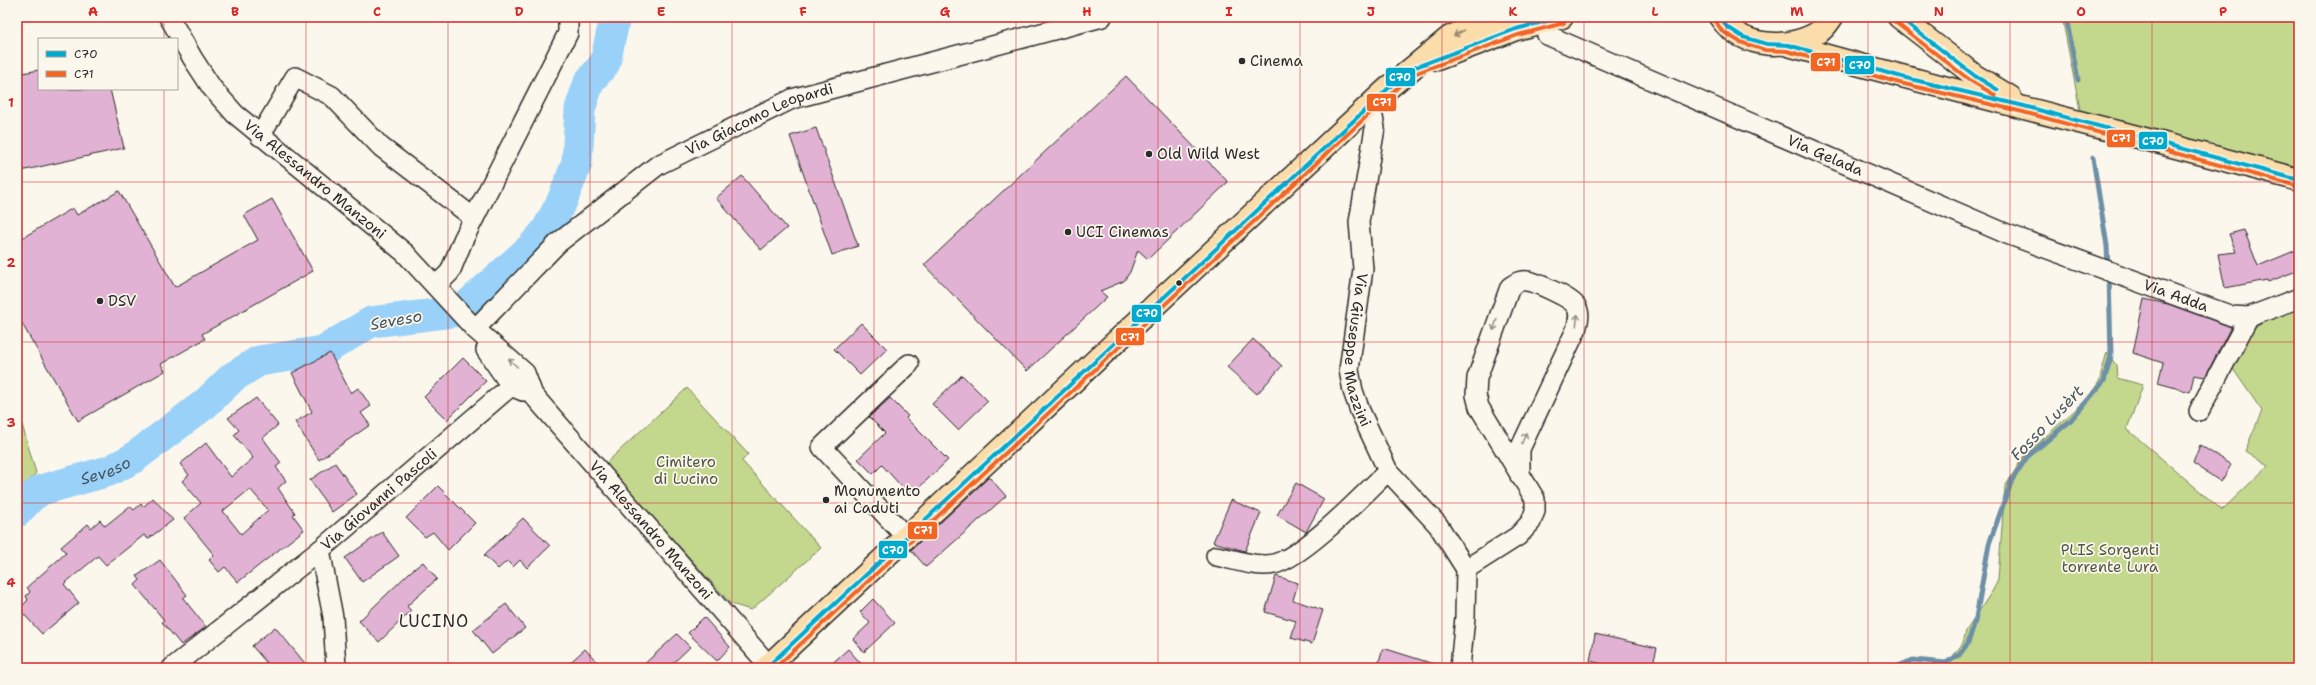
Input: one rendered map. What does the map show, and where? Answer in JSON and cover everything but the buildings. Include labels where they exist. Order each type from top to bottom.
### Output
[{"type":"main road","points":[[769,667],[906,537],[1408,70],[1450,37],[1494,17]]},
{"type":"main road","points":[[1408,70],[1516,29],[1562,17]]},
{"type":"main road","points":[[1720,17],[1726,26],[1743,37],[1767,44],[1788,45],[1902,77],[2024,106],[2299,180]]},
{"type":"main road","points":[[1788,45],[1821,31],[1832,17]]},
{"type":"main road","points":[[1898,17],[1975,76],[2024,106]]},
{"type":"street","name":"Via Alessandro Manzoni","points":[[169,17],[212,88],[235,114],[260,136],[389,238],[471,324],[525,373],[533,395],[769,667]]},
{"type":"street","name":"Via Giacomo Leopardi","points":[[471,324],[558,243],[658,165],[792,99],[1102,17]]},
{"type":"street","points":[[439,290],[450,272],[474,218],[568,25]]},
{"type":"street","name":"Via Gelada","points":[[1547,35],[2007,234],[2104,271]]},
{"type":"street","points":[[260,136],[295,78],[332,96],[381,147],[474,218]]},
{"type":"street","name":"Via Giuseppe Mazzini","points":[[1367,108],[1373,117],[1376,128],[1359,222],[1363,269],[1349,370],[1353,391],[1360,410],[1388,471],[1438,525],[1466,569]]},
{"type":"street","name":"Via Adda","points":[[2104,271],[2232,316],[2249,317],[2299,298]]},
{"type":"street","points":[[1460,668],[1465,617],[1466,569],[1518,536],[1531,522],[1535,511],[1535,499],[1520,476],[1479,407],[1476,395],[1478,378],[1510,287],[1518,281],[1528,281],[1571,300],[1576,306],[1579,317],[1576,330],[1520,448],[1520,476]]},
{"type":"street","points":[[2199,410],[2249,317]]},
{"type":"street","name":"Via Alessandro Manzoni","points":[[471,324],[487,353],[511,386],[533,395]]},
{"type":"street","points":[[906,537],[822,447],[908,364]]},
{"type":"street","name":"Via Giovanni Pascoli","points":[[336,668],[334,617],[320,550],[511,386]]},
{"type":"street","points":[[1216,556],[1254,564],[1273,564],[1287,558],[1331,524],[1388,471]]},
{"type":"street","points":[[172,668],[320,550]]},
{"type":"green space","points":[[2062,17],[2299,17],[2299,174],[2081,115]]},
{"type":"green space","name":"PLIS Sorgenti torrente Lura","points":[[2299,299],[2299,668],[1944,668],[1963,643],[1966,631],[1993,590],[1998,579],[2005,487],[2023,457],[2086,400],[2099,382],[2107,352],[2116,365],[2117,378],[2143,385],[2127,429],[2222,510],[2268,466],[2245,451],[2262,411],[2233,369],[2254,329],[2286,304]]},
{"type":"green space","name":"Cimitero di Lucino","points":[[687,388],[748,454],[742,461],[821,548],[751,610],[731,604],[605,464]]},
{"type":"green space","points":[[17,407],[36,473],[17,494]]},
{"type":"waterway","name":"Seveso","points":[[17,512],[30,498],[41,490],[109,471],[132,459],[205,404],[233,377],[259,361],[323,351],[371,322],[461,311],[531,248],[546,231],[562,201],[577,163],[580,109],[589,82],[605,63],[615,17]]},
{"type":"waterway","name":"Fosso Lusèrt","points":[[2066,17],[2078,80]]},
{"type":"waterway","name":"Fosso Lusèrt","points":[[2093,158],[2107,246],[2108,267]]},
{"type":"waterway","name":"Fosso Lusèrt","points":[[1893,668],[1913,660],[1946,663],[1959,655],[1968,643],[1976,618],[1989,544],[2012,480],[2027,457],[2070,421],[2104,381],[2111,356],[2109,275]]},
{"type":"transit line","name":"C70","points":[[766,668],[1408,70],[1516,29],[1562,17]]},
{"type":"transit line","name":"C70","points":[[1720,17],[1726,26],[1743,37],[1767,44],[1788,45],[1902,77],[2024,106],[2299,180]]},
{"type":"transit line","name":"C70","points":[[1899,17],[1975,76],[1998,90]]},
{"type":"transit line","name":"C71","points":[[1715,20],[1722,31],[1740,42],[1765,50],[1787,51],[1900,83],[2023,112],[2297,186]]},
{"type":"transit line","name":"C71","points":[[1895,22],[1971,81],[1995,95]]},
{"type":"transit line","name":"C71","points":[[775,668],[1411,75],[1518,35],[1564,23]]},
{"type":"place","name":"Cinema","points":[[1242,61]]},
{"type":"place","name":"Old Wild West","points":[[1149,154]]},
{"type":"place","name":"UCI Cinemas","points":[[1068,232]]},
{"type":"place","name":"DSV","points":[[100,301]]},
{"type":"place","name":"Monumento ai Caduti","points":[[826,500]]},
{"type":"district","name":"LUCINO","points":[[434,621]]}]
